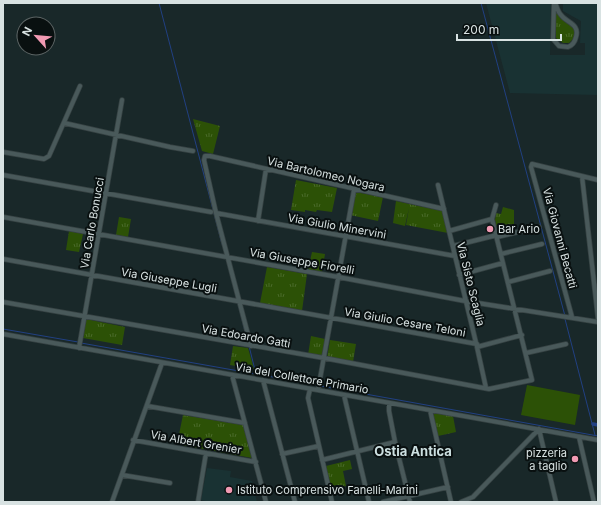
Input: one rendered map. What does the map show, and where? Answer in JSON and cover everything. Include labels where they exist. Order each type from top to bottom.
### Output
[{"type":"street","points":[[555,3],[561,15],[573,24],[577,30],[575,41],[568,47],[559,46],[553,39],[555,3]]},
{"type":"street","points":[[3,152],[47,158],[52,153],[80,86]]},
{"type":"street","name":"Via Carlo Bonucci","points":[[80,348],[122,100]]},
{"type":"street","points":[[64,123],[193,151]]},
{"type":"street","name":"Via Bartolomeo Nogara","points":[[214,213],[204,156],[210,156],[354,190],[444,209]]},
{"type":"street","name":"Via Giovanni Becatti","points":[[570,317],[531,167],[532,164],[582,176]]},
{"type":"street","points":[[258,221],[266,170]]},
{"type":"street","name":"Via Giulio Minervini","points":[[3,175],[454,256]]},
{"type":"street","points":[[598,180],[582,176],[598,318]]},
{"type":"street","name":"Via Sisto Scaglia","points":[[438,185],[486,388]]},
{"type":"street","points":[[318,390],[354,190]]},
{"type":"street","points":[[496,205],[492,219],[526,353],[566,344]]},
{"type":"street","points":[[214,213],[228,257],[252,346]]},
{"type":"street","name":"Via Giuseppe Fiorelli","points":[[3,217],[338,276],[465,301],[598,322]]},
{"type":"street","points":[[449,231],[492,219]]},
{"type":"street","points":[[453,246],[539,227]]},
{"type":"street","points":[[501,254],[542,244]]},
{"type":"street","name":"Via Giuseppe Lugli","points":[[3,259],[331,318]]},
{"type":"street","points":[[459,275],[504,263]]},
{"type":"street","points":[[508,282],[550,271]]},
{"type":"street","name":"Via Edoardo Gatti","points":[[3,302],[324,358],[489,389],[532,380],[526,353]]},
{"type":"street","name":"Via Giulio Cesare Teloni","points":[[331,318],[477,345]]},
{"type":"street","name":"Via del Collettore Primario","points":[[3,334],[598,440]]},
{"type":"street","points":[[477,345],[522,336]]},
{"type":"street","points":[[112,502],[162,362]]},
{"type":"street","points":[[232,375],[266,502]]},
{"type":"street","points":[[263,380],[295,502]]},
{"type":"street","points":[[310,389],[308,398],[332,502]]},
{"type":"street","points":[[344,395],[358,451],[368,502]]},
{"type":"street","points":[[389,403],[389,411],[395,442],[410,502]]},
{"type":"street","points":[[147,406],[245,423]]},
{"type":"street","points":[[430,410],[451,502]]},
{"type":"street","points":[[461,502],[468,501],[473,497],[539,430]]},
{"type":"street","points":[[539,430],[556,502]]},
{"type":"street","points":[[579,437],[594,502]]},
{"type":"street","name":"Via Albert Grenier","points":[[133,440],[256,462]]},
{"type":"street","points":[[322,460],[395,442]]},
{"type":"street","points":[[282,454],[319,446]]},
{"type":"street","points":[[198,502],[206,453]]},
{"type":"street","points":[[122,475],[170,483]]},
{"type":"street","points":[[383,502],[448,487]]},
{"type":"shaded area","points":[[486,3],[551,3],[550,55],[585,55],[585,43],[580,43],[581,21],[563,11],[563,3],[598,3],[598,95],[510,93]]},
{"type":"shaded area","name":"Istituto Comprensivo Fanelli-Marini","points":[[207,468],[231,471],[230,477],[252,481],[257,502],[210,502],[201,500]]},
{"type":"green space","points":[[556,10],[560,18],[574,28],[575,37],[569,43],[563,43],[556,38]]},
{"type":"green space","points":[[193,119],[220,126],[213,154],[202,151]]},
{"type":"green space","points":[[296,180],[337,188],[332,212],[305,210],[305,212],[291,210]]},
{"type":"green space","points":[[355,192],[383,197],[378,221],[350,215]]},
{"type":"green space","points":[[396,201],[442,211],[448,233],[406,225],[409,208],[405,226],[393,223]]},
{"type":"green space","points":[[503,207],[514,210],[514,232],[499,235],[495,220],[496,213],[501,214]]},
{"type":"green space","points":[[119,217],[131,219],[128,237],[116,235]]},
{"type":"green space","points":[[69,231],[83,234],[79,252],[66,250]]},
{"type":"green space","points":[[312,252],[325,254],[322,272],[308,270]]},
{"type":"green space","points":[[267,267],[307,274],[302,311],[260,303]]},
{"type":"green space","points":[[86,319],[125,327],[122,345],[83,338]]},
{"type":"green space","points":[[311,336],[325,339],[322,357],[308,355]]},
{"type":"green space","points":[[330,340],[356,344],[353,362],[327,358]]},
{"type":"green space","points":[[233,346],[248,348],[254,369],[230,365]]},
{"type":"green space","points":[[527,385],[580,395],[575,425],[521,415]]},
{"type":"green space","points":[[435,413],[453,416],[456,432],[438,436],[433,415]]},
{"type":"green space","points":[[183,415],[243,425],[252,458],[177,444]]},
{"type":"green space","points":[[350,460],[352,469],[343,471],[346,486],[331,490],[326,466]]},
{"type":"waterway","points":[[159,3],[222,244]]},
{"type":"waterway","points":[[481,3],[565,316]]},
{"type":"waterway","points":[[238,303],[248,343]]},
{"type":"waterway","points":[[565,319],[595,435]]},
{"type":"waterway","points":[[3,329],[78,342]]},
{"type":"waterway","points":[[81,343],[318,385]]},
{"type":"waterway","points":[[249,346],[256,374]]},
{"type":"waterway","points":[[321,386],[598,436]]},
{"type":"waterway","points":[[593,424],[598,425]]},
{"type":"place","name":"Bar Ario","points":[[490,229]]},
{"type":"place","name":"pizzeria a taglio","points":[[575,459]]},
{"type":"place","name":"Istituto Comprensivo Fanelli-Marini","points":[[229,490]]},
{"type":"district","name":"Ostia Antica","points":[[413,451]]}]
